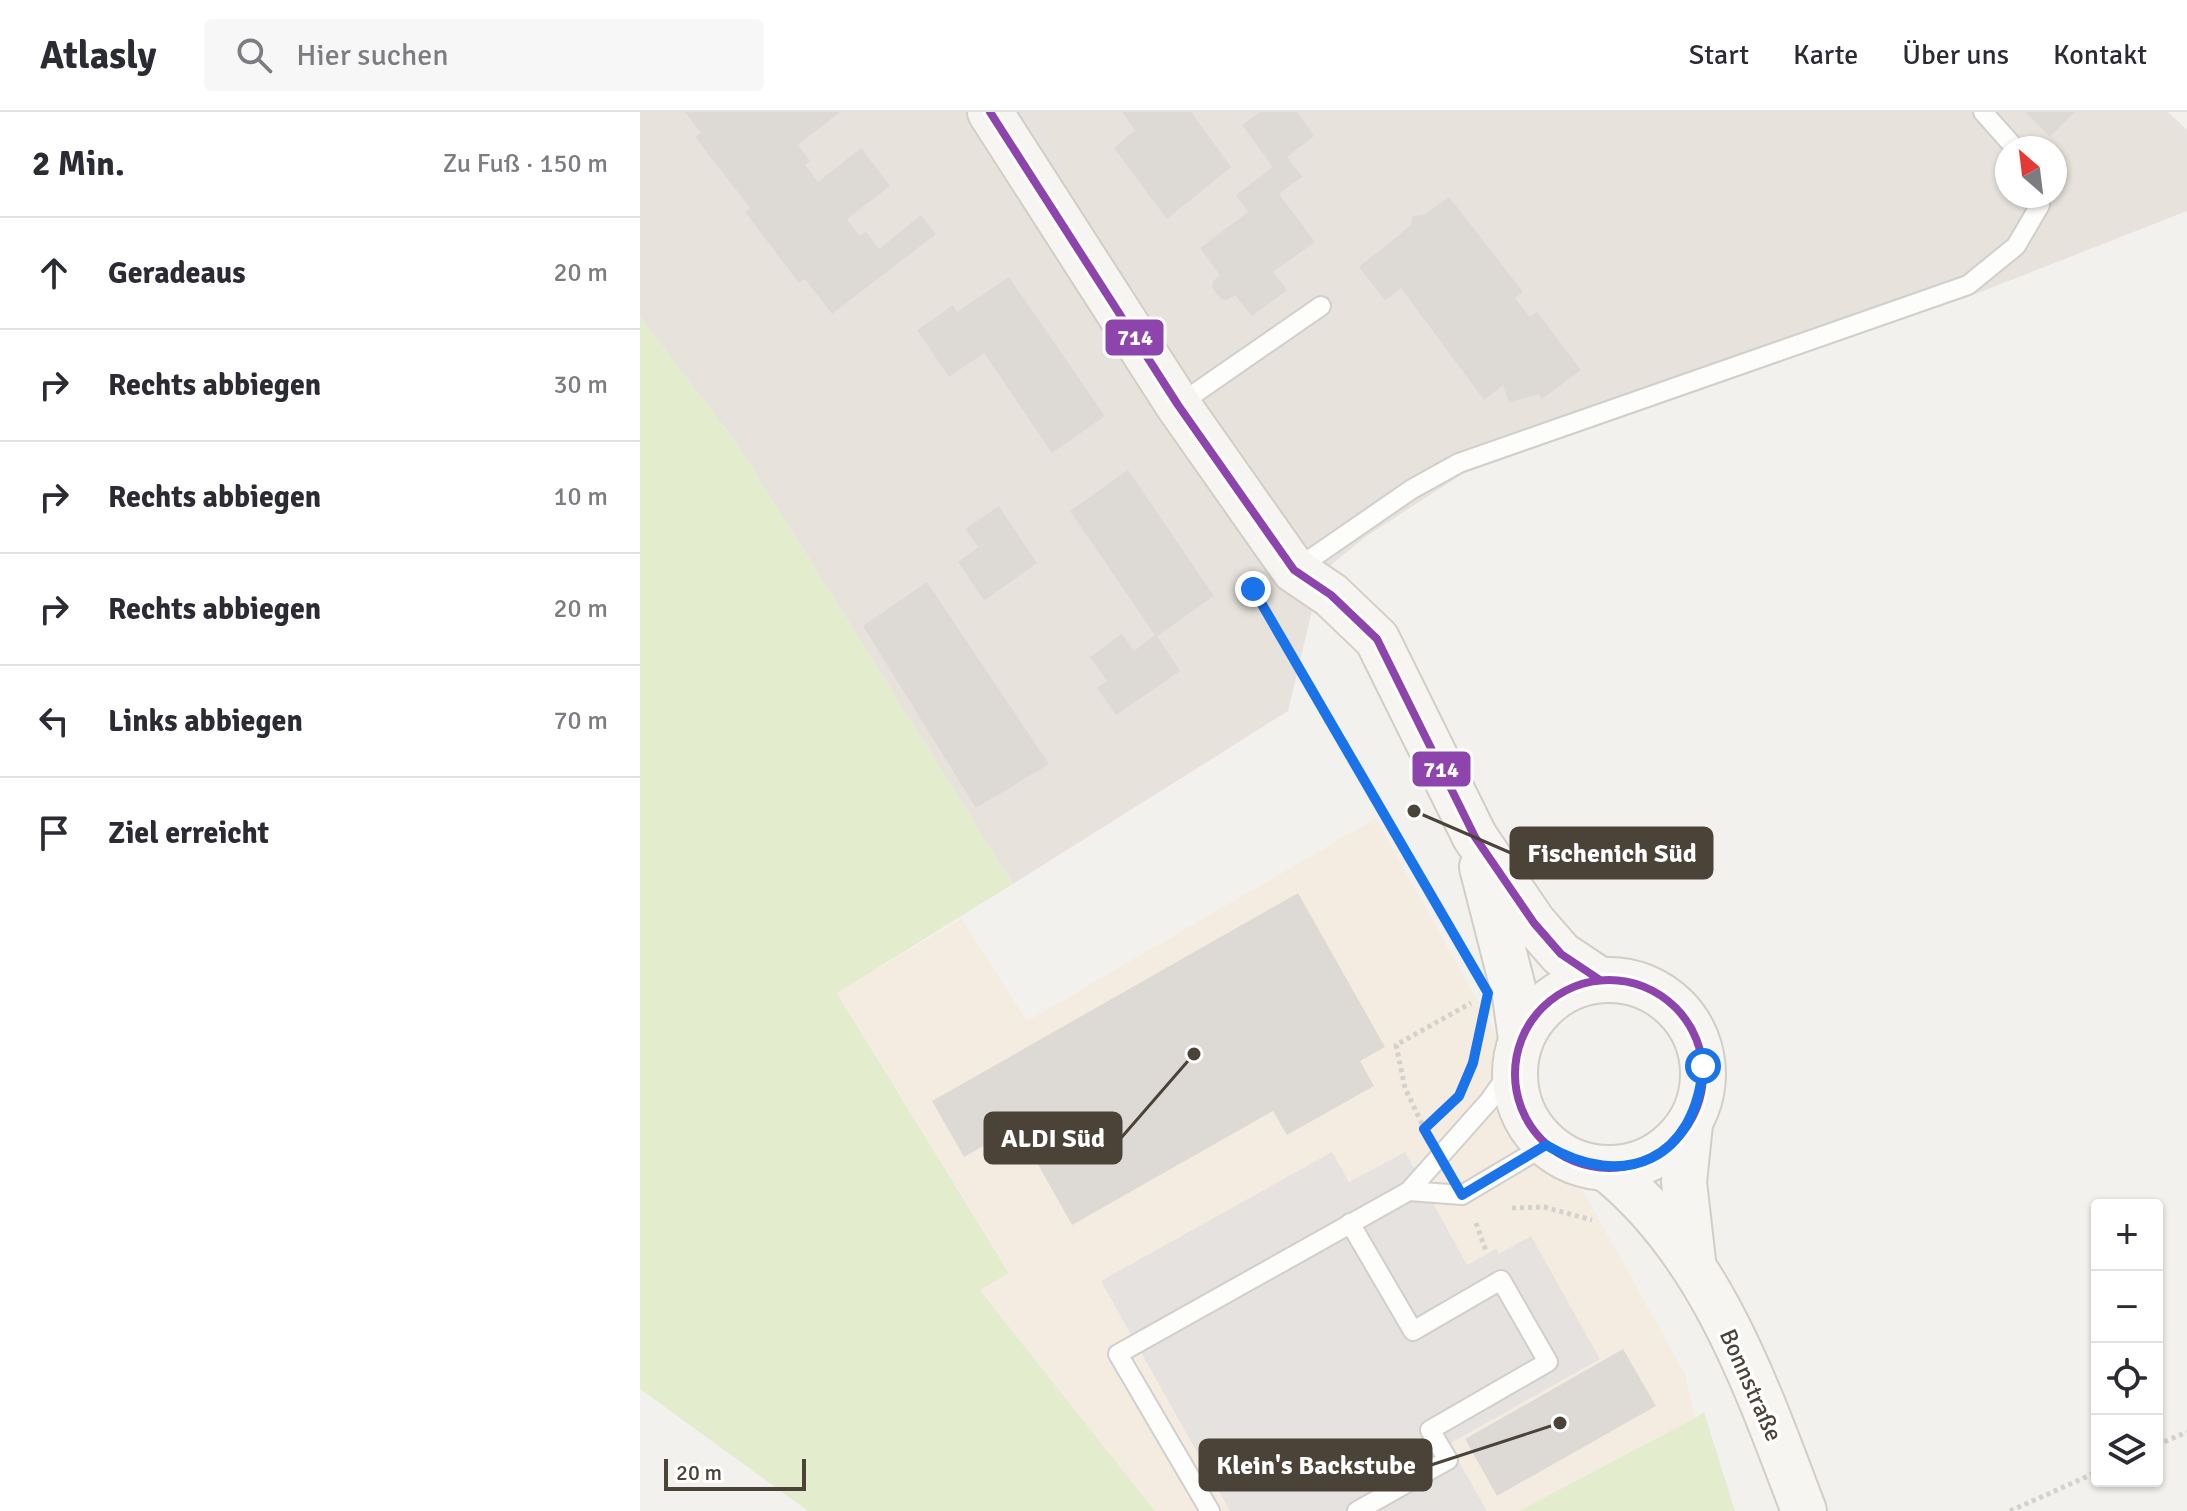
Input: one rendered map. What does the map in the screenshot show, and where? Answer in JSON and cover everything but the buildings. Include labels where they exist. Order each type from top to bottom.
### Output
[{"type":"main road","points":[[990,112],[1178,405],[1294,570],[1331,595],[1377,639],[1475,837],[1561,954],[1600,980]]},
{"type":"main road","points":[[1475,837],[1515,996],[1518,1052],[1516,1095],[1527,1122],[1546,1145],[1574,1162],[1607,1169],[1639,1164],[1667,1148],[1690,1124],[1701,1096],[1703,1066],[1696,1037],[1680,1011],[1657,992],[1630,982],[1600,980],[1575,986],[1552,998],[1534,1017],[1518,1052]]},
{"type":"main road","name":"Bonnstraße","points":[[1690,1124],[1684,1182],[1693,1261]]},
{"type":"main road","name":"Bonnstraße","points":[[1607,1169],[1640,1196],[1693,1261],[1759,1392],[1804,1511]]},
{"type":"lane","points":[[1983,112],[2004,136]]},
{"type":"lane","points":[[1294,570],[1412,489],[1459,463],[1968,285],[2016,246],[2038,208]]},
{"type":"lane","points":[[1178,405],[1321,306]]},
{"type":"lane","points":[[1210,1511],[1118,1354],[1409,1191],[1489,1101],[1518,1052]]},
{"type":"lane","points":[[1409,1191],[1462,1195],[1546,1145]]},
{"type":"lane","points":[[1350,1223],[1413,1331],[1501,1280],[1548,1362],[1430,1430],[1448,1460],[1357,1511]]},
{"type":"path","points":[[1261,602],[1449,926]]},
{"type":"path","points":[[1436,1118],[1424,1129],[1405,1088],[1396,1045],[1475,1000]]},
{"type":"path","points":[[1462,1195],[1475,1219],[1517,1206],[1544,1207],[1597,1221]]},
{"type":"path","points":[[2163,1442],[2187,1432]]},
{"type":"path","points":[[2010,1511],[2091,1475]]},
{"type":"shaded area","points":[[640,112],[2168,112],[2187,130],[2187,211],[1973,295],[1464,473],[1368,535],[1321,573],[1288,711],[1013,884],[737,444],[640,317]]},
{"type":"shaded area","points":[[1012,112],[1029,112],[1070,177],[1057,184]]},
{"type":"shaded area","points":[[1376,818],[1685,1374],[1695,1418],[1519,1511],[1155,1511],[980,1289],[1009,1272],[837,992],[962,919],[1027,1021]]},
{"type":"shaded area","points":[[1332,1152],[1349,1182],[1405,1152],[1467,1265],[1496,1249],[1499,1254],[1531,1236],[1600,1359],[1449,1444],[1487,1511],[1230,1511],[1101,1281]]},
{"type":"green space","points":[[640,317],[737,444],[1013,884],[837,993],[1009,1273],[980,1290],[1155,1511],[808,1511],[640,1389]]},
{"type":"green space","points":[[1704,1412],[1735,1511],[1519,1511],[1695,1418]]},
{"type":"transit line","name":"714","points":[[990,112],[1178,405],[1294,570],[1331,595],[1377,639],[1475,837],[1534,923],[1561,954],[1600,980]]},
{"type":"transit line","name":"714","points":[[1609,980],[1645,987],[1675,1008],[1696,1038],[1703,1074],[1696,1110],[1675,1140],[1645,1161],[1609,1168],[1573,1161],[1543,1140],[1522,1110],[1515,1074],[1522,1038],[1543,1008],[1573,987],[1609,980]]},
{"type":"place","name":"Fischenich Süd","points":[[1414,811]]},
{"type":"place","name":"ALDI Süd","points":[[1194,1054]]},
{"type":"place","name":"Klein's Backstube","points":[[1560,1423]]},
{"type":"route","points":[[1253,589],[1488,993],[1485,1021],[1473,1063],[1459,1096],[1424,1129],[1462,1195],[1546,1145],[1574,1162],[1607,1169],[1639,1164],[1667,1148],[1690,1124],[1701,1096],[1703,1066]]}]
